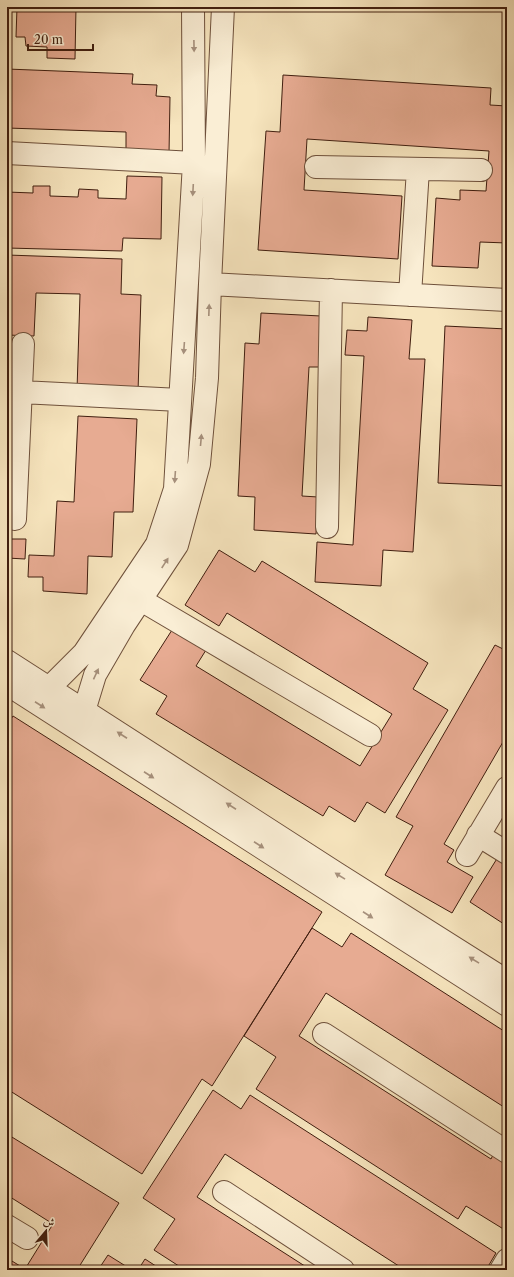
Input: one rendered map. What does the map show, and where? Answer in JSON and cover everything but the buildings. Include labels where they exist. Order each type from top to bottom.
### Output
[{"type":"street","points":[[49,688],[84,654],[157,544],[174,489],[194,163],[193,7]]},
{"type":"street","points":[[84,711],[95,675],[140,600],[177,545],[199,464],[207,378],[223,7]]},
{"type":"street","points":[[7,153],[194,163]]},
{"type":"street","points":[[316,167],[481,170]]},
{"type":"street","points":[[410,294],[418,169]]},
{"type":"street","points":[[210,284],[507,300]]},
{"type":"street","points":[[326,527],[332,290]]},
{"type":"street","points":[[15,519],[23,344]]},
{"type":"street","points":[[21,392],[180,400]]},
{"type":"street","points":[[140,600],[370,735]]},
{"type":"street","points":[[7,661],[336,874],[507,981]]},
{"type":"street","points":[[7,684],[507,1005]]},
{"type":"street","points":[[467,855],[507,788]]},
{"type":"street","points":[[478,836],[507,853]]},
{"type":"street","points":[[324,1034],[507,1152]]},
{"type":"street","points":[[224,1192],[343,1270]]},
{"type":"street","points":[[7,1226],[27,1238]]},
{"type":"street","points":[[501,1270],[507,1260]]}]
